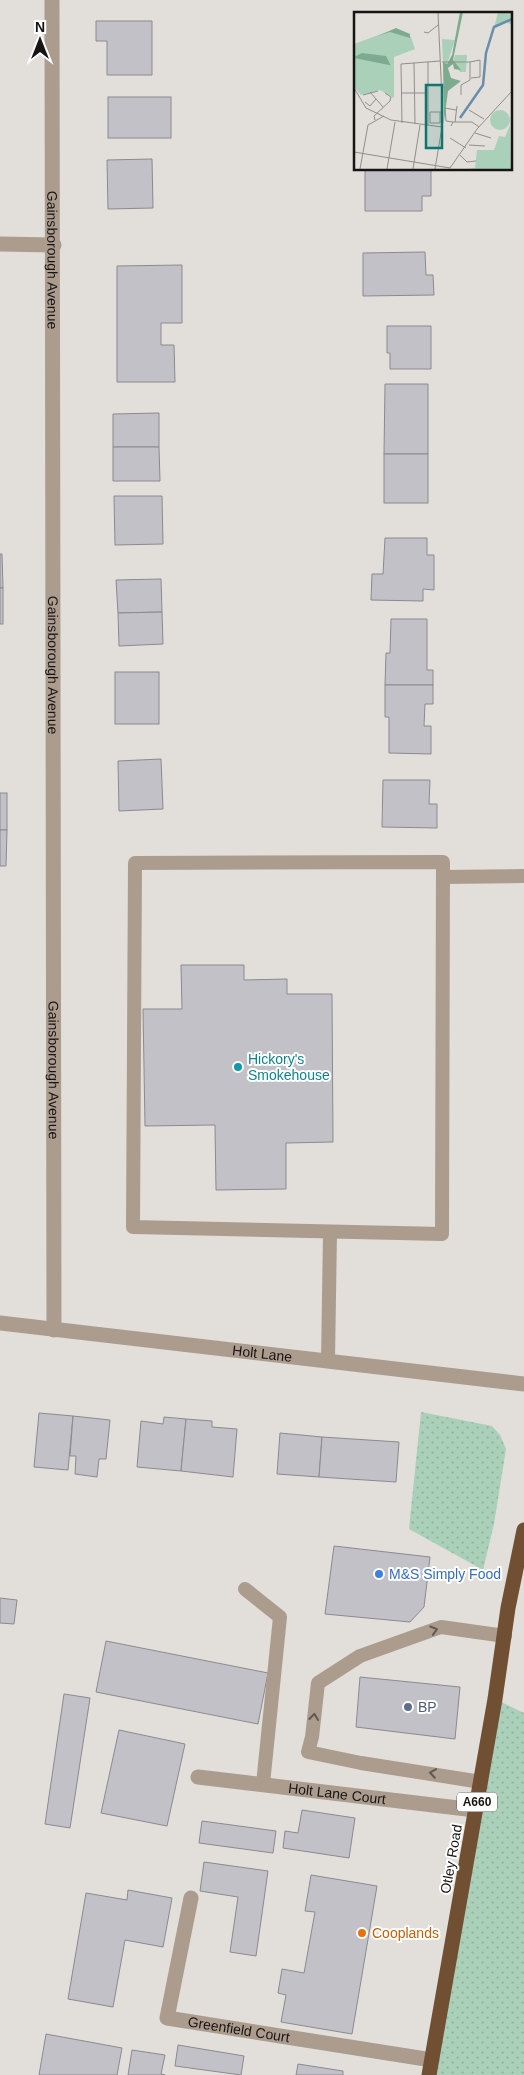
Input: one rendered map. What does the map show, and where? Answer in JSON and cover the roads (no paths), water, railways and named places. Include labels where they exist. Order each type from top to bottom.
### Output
[{"type":"highway","name":"Otley Road","points":[[430,2068],[524,1530]]},
{"type":"street","name":"Gainsborough Avenue","points":[[52,0],[54,245],[54,1330]]},
{"type":"street","points":[[0,244],[54,245]]},
{"type":"street","name":"Holt Lane","points":[[0,1323],[524,1384]]},
{"type":"street","name":"Holt Lane Court","points":[[198,1777],[475,1810]]},
{"type":"street","name":"Greenfield Court","points":[[191,1898],[167,2018],[430,2068]]},
{"type":"lane","points":[[443,862],[443,877],[442,1234],[133,1226],[135,863],[443,862]]},
{"type":"lane","points":[[443,877],[524,876]]},
{"type":"lane","points":[[328,1361],[330,1232]]},
{"type":"lane","points":[[244,1589],[280,1617],[263,1784]]},
{"type":"lane","points":[[480,1782],[361,1763],[308,1752],[312,1736],[318,1683],[360,1656],[442,1628],[505,1636]]},
{"type":"place","name":"Hickory's Smokehouse","points":[[238,1067]]},
{"type":"place","name":"M&S Simply Food","points":[[379,1574]]},
{"type":"place","name":"BP","points":[[408,1707]]},
{"type":"place","name":"Cooplands","points":[[362,1933]]}]
